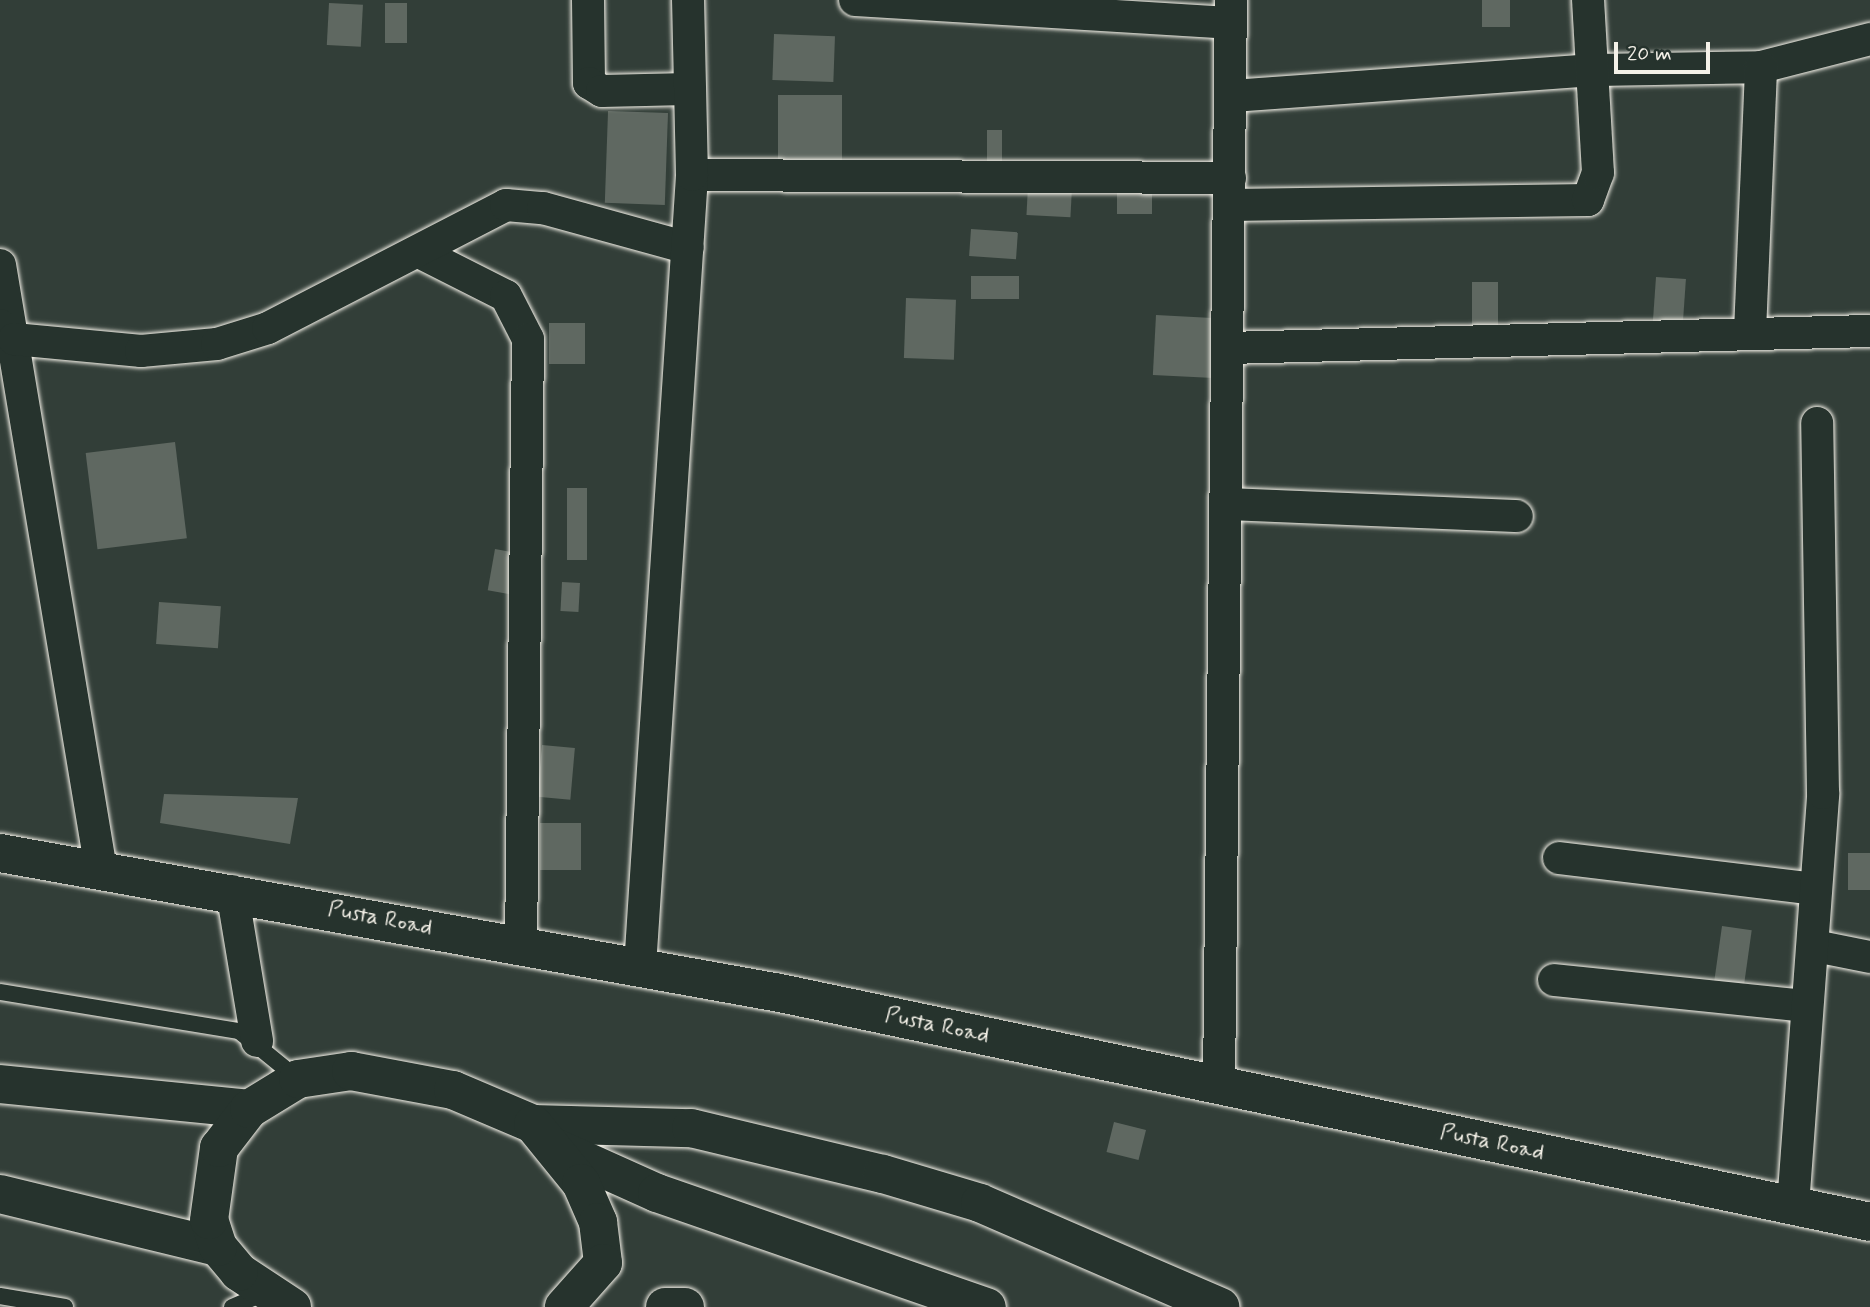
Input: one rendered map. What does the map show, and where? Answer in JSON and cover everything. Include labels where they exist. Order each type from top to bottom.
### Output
[{"type":"street","points":[[588,0],[589,83],[602,91],[688,89]]},
{"type":"street","points":[[640,967],[692,175],[688,0]]},
{"type":"street","points":[[855,0],[1230,11],[1232,96],[1219,1086]]},
{"type":"street","points":[[692,175],[1578,204],[1596,191],[1597,70],[1588,0]]},
{"type":"street","points":[[1232,96],[1597,70],[1760,67],[1870,39]]},
{"type":"street","points":[[1749,332],[1760,67]]},
{"type":"street","points":[[7,332],[141,351],[217,344],[268,328],[506,205],[543,208],[688,248]]},
{"type":"street","points":[[419,252],[506,296],[528,339],[521,945]]},
{"type":"street","points":[[0,265],[7,332],[101,870]]},
{"type":"street","points":[[1228,348],[1749,332],[1870,331]]},
{"type":"street","points":[[1793,1206],[1807,1006],[1815,946],[1815,889],[1823,793],[1817,423]]},
{"type":"street","points":[[1226,504],[1517,516]]},
{"type":"street","name":"Pusta Road","points":[[0,853],[232,891],[640,967],[1870,1222]]},
{"type":"street","points":[[1559,858],[1815,889]]},
{"type":"street","points":[[232,891],[257,1041]]},
{"type":"street","points":[[1815,946],[1870,957]]},
{"type":"street","points":[[1554,980],[1807,1006]]},
{"type":"street","points":[[218,1247],[209,1220],[219,1148],[249,1109],[298,1079],[351,1072],[412,1081],[509,1109],[542,1134],[657,1194],[987,1307]]},
{"type":"street","points":[[0,1084],[249,1109]]},
{"type":"street","points":[[542,1134],[691,1128],[883,1174],[980,1203],[1220,1307]]},
{"type":"street","points":[[542,1134],[581,1182],[598,1222],[603,1263],[564,1307]]},
{"type":"street","points":[[0,1194],[218,1247],[279,1300]]},
{"type":"street","points":[[665,1307],[685,1307]]},
{"type":"lane","points":[[0,992],[219,1026],[257,1041],[298,1079]]},
{"type":"lane","points":[[0,1296],[65,1307]]},
{"type":"lane","points":[[232,1307],[279,1300]]},
{"type":"building","points":[[1482,0],[1510,0],[1510,27],[1482,27]]},
{"type":"building","points":[[329,3],[363,5],[361,47],[327,45]]},
{"type":"building","points":[[385,3],[407,3],[407,43],[385,43]]},
{"type":"building","points":[[774,34],[835,36],[833,82],[772,80]]},
{"type":"building","points":[[778,95],[842,95],[842,162],[778,162]]},
{"type":"building","points":[[608,111],[668,113],[665,205],[605,203]]},
{"type":"building","points":[[987,130],[1002,130],[1002,163],[987,163]]},
{"type":"building","points":[[1028,186],[1072,188],[1070,217],[1026,215]]},
{"type":"building","points":[[1117,192],[1152,192],[1152,214],[1117,214]]},
{"type":"building","points":[[971,229],[1018,232],[1016,259],[969,256]]},
{"type":"building","points":[[971,276],[1019,276],[1019,299],[971,299]]},
{"type":"building","points":[[1656,277],[1686,279],[1682,330],[1652,328]]},
{"type":"building","points":[[1472,282],[1498,282],[1498,339],[1472,339]]},
{"type":"building","points":[[906,298],[956,300],[954,360],[904,358]]},
{"type":"building","points":[[1156,315],[1222,318],[1219,378],[1153,375]]},
{"type":"building","points":[[549,323],[585,323],[585,364],[549,364]]},
{"type":"building","points":[[175,442],[187,538],[97,549],[86,453]]},
{"type":"building","points":[[567,488],[587,488],[587,560],[567,560]]},
{"type":"building","points":[[495,549],[523,554],[515,595],[488,590]]},
{"type":"building","points":[[562,582],[580,583],[578,612],[560,611]]},
{"type":"building","points":[[159,602],[221,606],[218,648],[156,644]]},
{"type":"building","points":[[542,745],[575,748],[570,800],[537,797]]},
{"type":"building","points":[[164,794],[298,798],[290,844],[160,823]]},
{"type":"building","points":[[540,823],[581,823],[581,870],[540,870]]},
{"type":"building","points":[[1848,853],[1870,853],[1870,890],[1848,890]]},
{"type":"building","points":[[1722,926],[1752,930],[1744,986],[1714,981]]},
{"type":"building","points":[[1114,1122],[1146,1130],[1139,1160],[1107,1152]]}]
